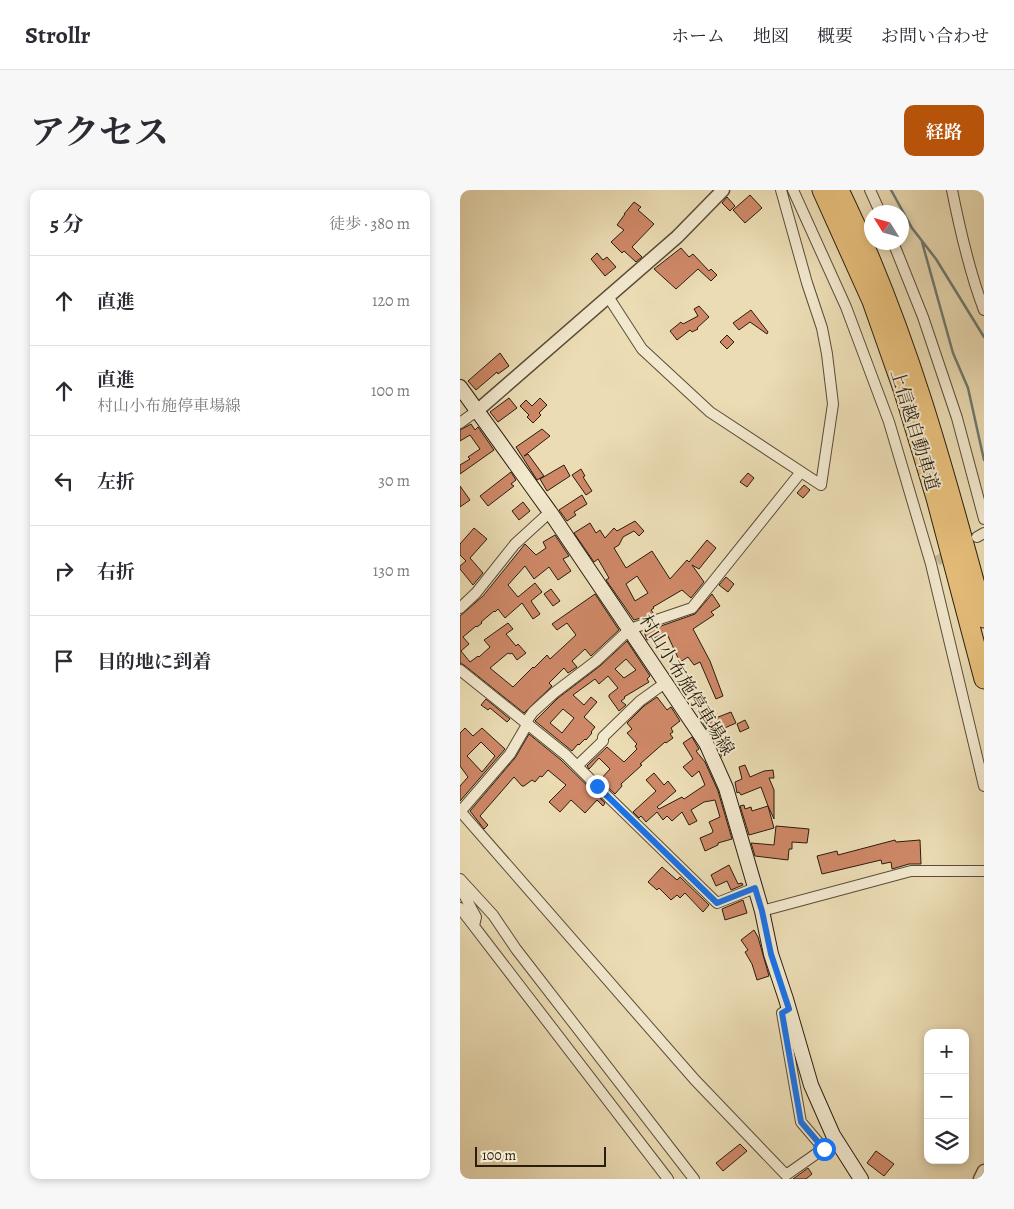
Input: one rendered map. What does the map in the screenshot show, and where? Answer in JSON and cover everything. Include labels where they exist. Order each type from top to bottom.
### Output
[{"type":"highway","name":"上信越自動車道","points":[[822,190],[872,301],[906,398],[936,498],[984,679]]},
{"type":"highway","name":"上信越自動車道","points":[[839,190],[885,294],[916,382],[951,493],[984,618]]},
{"type":"main road","name":"村山小布施停車場線","points":[[460,386],[550,512],[630,629],[696,728],[717,765],[726,788],[762,911],[771,954],[811,1085],[836,1140],[861,1179]]},
{"type":"street","points":[[460,423],[478,410],[609,298],[677,237],[723,190]]},
{"type":"street","points":[[609,298],[642,349],[710,412],[821,485],[833,404],[822,328],[782,190]]},
{"type":"street","points":[[793,190],[846,308],[871,372],[934,562],[984,786]]},
{"type":"street","points":[[870,190],[877,205]]},
{"type":"street","points":[[952,190],[975,288],[984,310]]},
{"type":"street","points":[[896,250],[923,317],[957,418],[984,519]]},
{"type":"street","points":[[801,472],[692,608],[630,629],[596,661],[554,693],[534,712],[510,754],[460,812],[695,1080],[786,1176],[836,1140]]},
{"type":"street","points":[[460,608],[476,593],[515,544],[550,512]]},
{"type":"street","points":[[460,670],[566,755],[717,903],[755,888]]},
{"type":"street","points":[[578,766],[603,741],[603,737],[640,701],[665,683]]},
{"type":"street","points":[[762,911],[911,871],[984,871]]},
{"type":"street","points":[[460,879],[493,915],[516,949],[694,1179]]},
{"type":"street","points":[[460,887],[476,917],[474,926]]},
{"type":"street","points":[[460,908],[668,1179]]},
{"type":"street","points":[[789,1009],[782,1013],[801,1122],[824,1149]]},
{"type":"street","points":[[980,1179],[984,1171]]},
{"type":"building","points":[[750,195],[762,208],[745,223],[733,210]]},
{"type":"building","points":[[727,197],[735,206],[730,211],[722,203]]},
{"type":"building","points":[[634,202],[641,207],[638,210],[654,224],[632,247],[642,257],[636,262],[624,251],[622,253],[611,242],[624,230],[617,225]]},
{"type":"building","points":[[681,248],[689,257],[693,254],[709,271],[711,269],[717,275],[711,281],[698,269],[676,289],[654,269]]},
{"type":"building","points":[[597,253],[603,260],[607,257],[616,267],[605,276],[591,259]]},
{"type":"building","points":[[699,306],[709,317],[698,329],[692,332],[690,330],[677,340],[670,331],[681,322],[683,324],[698,316],[694,309]]},
{"type":"building","points":[[751,310],[768,332],[767,334],[750,322],[739,330],[733,323]]},
{"type":"building","points":[[727,335],[734,342],[727,349],[720,342]]},
{"type":"building","points":[[500,353],[509,366],[498,374],[497,372],[476,390],[468,381]]},
{"type":"building","points":[[509,398],[517,408],[498,422],[490,412]]},
{"type":"building","points":[[540,398],[547,405],[533,423],[527,417],[529,415],[520,406],[526,400],[532,406]]},
{"type":"building","points":[[471,424],[475,430],[478,427],[494,450],[460,474],[460,465],[470,459],[468,457],[480,449],[470,435],[460,441],[460,430]]},
{"type":"building","points":[[542,429],[550,436],[524,456],[528,454],[544,476],[537,480],[516,447]]},
{"type":"building","points":[[564,465],[570,476],[547,491],[540,479]]},
{"type":"building","points":[[581,469],[585,476],[583,477],[592,491],[586,495],[572,475]]},
{"type":"building","points":[[511,472],[516,480],[511,484],[514,486],[488,506],[480,496]]},
{"type":"building","points":[[748,473],[754,478],[747,487],[740,482]]},
{"type":"building","points":[[804,485],[810,490],[803,498],[797,493]]},
{"type":"building","points":[[460,486],[470,500],[460,507]]},
{"type":"building","points":[[582,495],[587,504],[574,512],[576,515],[567,521],[559,510]]},
{"type":"building","points":[[523,502],[530,511],[519,520],[512,511]]},
{"type":"building","points":[[635,521],[644,531],[639,536],[634,531],[623,537],[619,545],[614,548],[626,568],[652,551],[670,579],[687,560],[689,562],[707,540],[716,548],[699,569],[692,565],[704,582],[691,598],[682,590],[653,607],[651,610],[654,614],[634,620],[606,580],[609,578],[598,559],[594,562],[574,533],[590,523],[596,533],[600,530],[605,538],[614,528],[617,531]],"holes":[[[637,576],[648,593],[635,601],[626,584]]]},
{"type":"building","points":[[474,528],[487,539],[470,558],[483,573],[473,585],[460,569],[460,566],[466,561],[460,555],[460,544]]},
{"type":"building","points":[[555,535],[569,556],[563,559],[571,571],[558,580],[549,567],[534,579],[525,566],[508,585],[518,597],[535,583],[542,592],[531,601],[540,614],[533,619],[522,603],[505,618],[498,609],[463,637],[469,644],[461,651],[470,662],[479,657],[490,647],[484,640],[508,623],[513,629],[506,634],[516,646],[518,644],[526,653],[517,660],[512,653],[508,653],[490,668],[513,687],[547,655],[550,659],[576,635],[567,623],[557,630],[552,624],[595,594],[619,630],[591,656],[585,649],[572,661],[577,667],[568,673],[564,668],[549,683],[552,686],[524,713],[460,663],[460,616],[483,596],[525,544],[536,555],[546,548],[543,542]]},
{"type":"building","points":[[726,577],[734,584],[728,592],[719,585]]},
{"type":"building","points":[[551,589],[560,601],[553,606],[544,594]]},
{"type":"building","points":[[712,594],[720,606],[711,612],[714,615],[693,629],[710,661],[723,696],[716,699],[700,662],[694,665],[688,657],[680,662],[667,634],[647,640],[644,632],[695,614]]},
{"type":"building","points":[[627,641],[650,676],[647,679],[649,682],[624,697],[621,701],[626,705],[619,711],[609,697],[618,688],[608,676],[599,684],[595,679],[573,695],[584,705],[591,697],[597,702],[584,717],[595,727],[592,733],[572,751],[535,721],[558,698],[600,666]],"holes":[[[626,659],[636,670],[624,678],[615,669]],[[563,709],[574,718],[562,733],[550,723]]]},
{"type":"building","points":[[657,697],[667,710],[671,707],[680,721],[671,728],[673,732],[670,734],[673,738],[665,742],[640,764],[642,765],[621,784],[622,786],[615,794],[600,780],[610,769],[599,758],[589,769],[587,766],[607,747],[624,762],[637,749],[635,746],[637,744],[627,733],[632,729],[627,723],[644,706]]},
{"type":"building","points":[[486,699],[510,719],[507,722],[490,708],[488,710],[481,705]]},
{"type":"building","points":[[731,712],[736,723],[718,731],[731,752],[722,757],[714,739],[703,723]]},
{"type":"building","points":[[745,720],[749,728],[740,732],[737,724]]},
{"type":"building","points":[[465,728],[473,736],[482,728],[505,749],[460,801],[460,786],[468,777],[460,766],[460,733]],"holes":[[[481,742],[495,756],[482,772],[467,756]]]},
{"type":"building","points":[[529,734],[561,760],[605,803],[603,806],[597,800],[585,813],[571,800],[560,812],[549,802],[566,785],[548,770],[535,782],[532,780],[524,786],[514,777],[480,816],[488,825],[484,829],[470,811],[515,758]]},
{"type":"building","points":[[692,737],[699,749],[696,751],[705,762],[718,791],[732,839],[718,843],[718,845],[705,851],[700,838],[712,833],[709,822],[720,817],[715,800],[704,802],[691,810],[697,821],[689,825],[682,812],[672,821],[667,816],[663,820],[657,812],[646,822],[641,816],[639,818],[633,812],[656,791],[646,780],[654,773],[664,785],[668,781],[676,791],[657,807],[659,809],[682,797],[684,799],[705,785],[699,771],[692,777],[683,767],[693,759],[683,743]]},
{"type":"building","points":[[745,765],[750,777],[764,771],[773,770],[774,778],[769,778],[774,790],[774,819],[761,787],[741,795],[739,792],[737,793],[735,782],[742,779],[739,767]]},
{"type":"building","points":[[744,805],[745,809],[751,807],[752,811],[768,806],[774,828],[749,835],[740,806]]},
{"type":"building","points":[[776,826],[809,829],[807,843],[792,842],[792,849],[789,849],[788,860],[755,856],[751,843],[774,845]]},
{"type":"building","points":[[895,840],[896,842],[920,840],[921,864],[909,864],[892,869],[891,862],[882,864],[881,860],[822,874],[817,856],[837,851],[838,855]]},
{"type":"building","points":[[729,865],[738,884],[742,883],[743,885],[731,890],[727,881],[716,886],[711,875]]},
{"type":"building","points":[[662,867],[677,880],[680,877],[709,905],[703,912],[685,893],[680,898],[677,895],[671,900],[659,888],[657,890],[648,882]]},
{"type":"building","points":[[743,900],[747,913],[725,920],[722,909]]},
{"type":"building","points":[[754,930],[758,937],[769,976],[757,980],[752,964],[745,952],[748,950],[741,940]]},
{"type":"building","points":[[740,1144],[747,1151],[723,1171],[716,1163]]},
{"type":"building","points":[[876,1151],[894,1164],[884,1176],[867,1163]]},
{"type":"building","points":[[808,1168],[812,1174],[806,1179],[793,1179]]},
{"type":"waterway","points":[[891,190],[912,228],[936,259],[984,337]]},
{"type":"waterway","points":[[922,242],[953,353],[968,388],[984,460]]},
{"type":"tunnel","points":[[937,561],[952,552]]},
{"type":"route","points":[[597,786],[717,903],[755,888],[771,954],[789,1009],[782,1013],[801,1122],[824,1149]]}]
